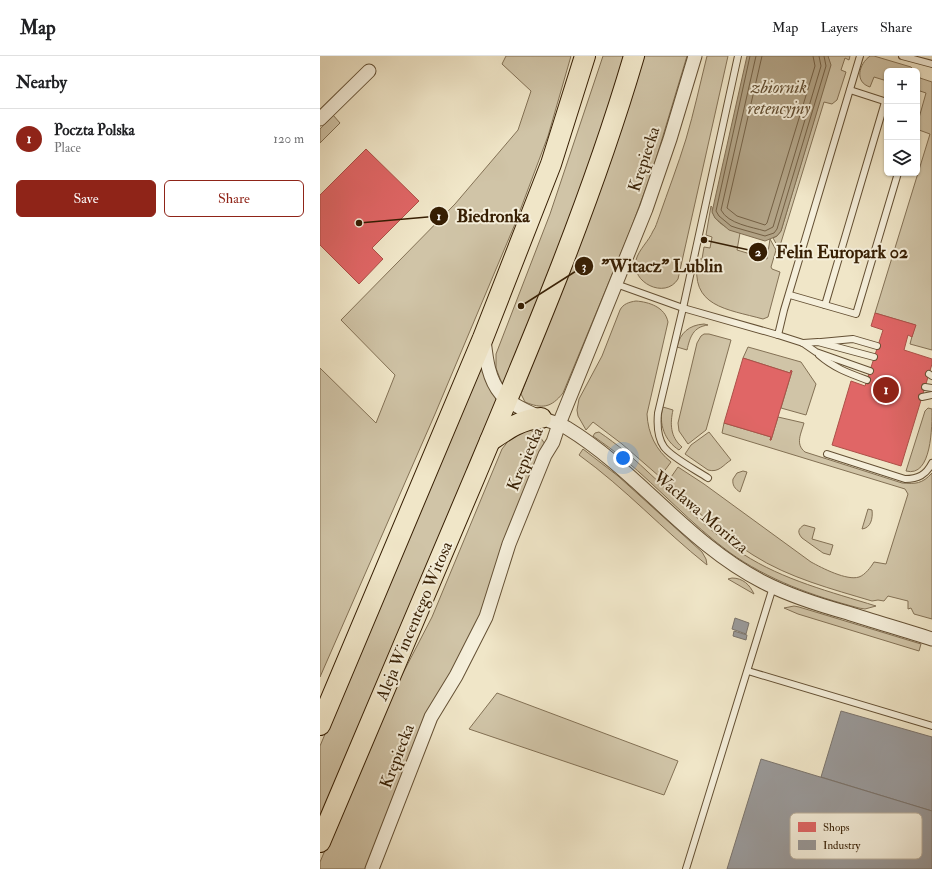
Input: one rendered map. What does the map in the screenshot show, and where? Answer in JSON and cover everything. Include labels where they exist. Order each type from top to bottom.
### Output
[{"type":"main road","points":[[320,726],[483,338],[551,164],[585,56]]},
{"type":"main road","name":"Aleja Wincentego Witosa","points":[[320,842],[490,442],[577,226],[612,129],[634,56]]},
{"type":"main road","points":[[490,442],[522,421],[530,419],[550,421]]},
{"type":"street","name":"Krępiecka","points":[[372,869],[431,717],[456,676],[486,617],[509,544],[545,455],[553,442],[550,421],[616,284],[646,209],[670,139],[694,56]]},
{"type":"street","points":[[320,119],[369,71]]},
{"type":"street","points":[[483,338],[491,375],[500,393],[507,400]]},
{"type":"street","name":"Wacława Moritza","points":[[507,400],[574,432],[621,467],[699,539],[725,560],[750,575],[773,587],[819,604],[932,639]]},
{"type":"lane","points":[[708,478],[670,453],[664,446],[658,434],[657,422],[738,56]]},
{"type":"lane","points":[[778,335],[784,310],[860,56]]},
{"type":"lane","points":[[902,56],[932,64]]},
{"type":"lane","points":[[850,90],[884,101]]},
{"type":"lane","points":[[825,305],[885,104]]},
{"type":"lane","points":[[790,294],[856,314],[897,176]]},
{"type":"lane","points":[[616,284],[683,308],[803,343],[828,363],[842,371],[867,380]]},
{"type":"lane","points":[[803,343],[853,340],[877,346]]},
{"type":"lane","points":[[818,342],[874,357]]},
{"type":"lane","points":[[816,352],[870,371]]},
{"type":"lane","points":[[925,387],[932,388]]},
{"type":"lane","points":[[922,397],[932,395]]},
{"type":"lane","points":[[827,454],[905,479],[912,479],[921,476],[927,471],[932,463]]},
{"type":"lane","points":[[686,869],[773,587]]},
{"type":"lane","points":[[748,671],[932,726]]},
{"type":"shaded area","points":[[506,56],[571,56],[548,136],[515,224],[435,414],[320,677],[320,368],[376,423],[395,375],[341,320],[455,204],[518,130],[531,91],[502,64]]},
{"type":"shaded area","points":[[603,56],[627,56],[591,166],[504,389],[496,368],[496,354],[550,214]]},
{"type":"shaded area","points":[[644,56],[687,56],[653,169],[630,231],[563,393],[554,402],[546,406],[536,406],[525,402],[521,394],[608,169]]},
{"type":"shaded area","points":[[707,56],[728,56],[678,279],[672,285],[665,288],[657,288],[650,286],[638,275],[636,260],[639,252],[656,226],[683,149]]},
{"type":"shaded area","points":[[828,56],[850,56],[849,60],[845,58],[841,70],[846,72],[837,100],[832,104],[824,102],[779,249],[773,238],[781,231],[830,66]]},
{"type":"shaded area","points":[[870,56],[874,56],[912,68],[884,68],[884,80],[874,77],[870,87],[865,85],[860,77],[861,68],[866,59]]},
{"type":"shaded area","points":[[920,78],[932,82],[932,350],[910,344],[915,325],[875,313],[917,176],[920,176],[920,167],[930,134],[920,130],[920,114],[926,93],[920,91]]},
{"type":"shaded area","points":[[333,115],[340,123],[320,143],[320,129]]},
{"type":"shaded area","points":[[711,206],[718,221],[726,227],[740,233],[737,250],[767,259],[770,239],[776,250],[771,267],[772,269],[780,272],[768,317],[763,319],[724,308],[705,296],[699,287],[697,275],[698,259],[702,259],[704,247],[710,248],[712,237],[706,235]]},
{"type":"shaded area","points":[[636,301],[656,306],[664,313],[668,322],[647,414],[651,435],[657,447],[671,462],[660,477],[622,444],[593,422],[586,430],[578,416],[577,410],[579,399],[602,356],[620,310],[626,304]]},
{"type":"shaded area","points":[[704,324],[708,325],[699,328],[693,333],[687,350],[677,347],[680,338],[686,331],[694,326]]},
{"type":"shaded area","points":[[704,334],[731,340],[706,430],[688,444],[679,431],[678,423],[697,343]]},
{"type":"shaded area","points":[[748,347],[801,362],[816,384],[806,415],[781,408],[792,371],[790,373],[743,358]]},
{"type":"shaded area","points":[[482,361],[487,382],[499,401],[320,822],[320,746]]},
{"type":"shaded area","points":[[663,407],[673,410],[671,425],[675,439],[682,447],[679,450],[670,442],[664,432],[661,420]]},
{"type":"shaded area","points":[[928,408],[932,409],[932,427],[926,459],[921,467],[915,471],[906,471],[925,411]]},
{"type":"shaded area","points":[[778,417],[804,423],[799,442],[800,446],[805,452],[902,483],[922,481],[932,473],[932,619],[914,614],[911,608],[908,609],[908,601],[888,596],[884,601],[872,601],[811,582],[767,563],[741,547],[719,530],[667,483],[678,467],[704,484],[811,562],[841,576],[854,578],[859,577],[866,573],[874,562],[886,564],[908,494],[905,489],[722,433],[724,423],[771,437],[771,440]]},
{"type":"shaded area","points":[[530,430],[538,434],[545,444],[483,610],[369,869],[320,869],[320,862],[388,702],[432,617],[502,449],[513,435]]},
{"type":"shaded area","points":[[599,432],[626,452],[712,531],[743,554],[774,571],[791,578],[876,606],[865,609],[825,598],[775,579],[744,562],[715,541],[624,459],[593,436],[595,433]]},
{"type":"shaded area","points":[[709,432],[731,460],[721,468],[712,471],[708,470],[685,454],[691,445]]},
{"type":"shaded area","points":[[583,449],[618,476],[702,552],[706,559],[707,565],[612,481],[579,455]]},
{"type":"shaded area","points":[[743,471],[747,472],[740,492],[734,487],[733,479],[737,473]]},
{"type":"shaded area","points":[[868,509],[872,510],[872,519],[868,527],[862,529]]},
{"type":"shaded area","points":[[804,525],[815,528],[812,539],[833,545],[830,555],[823,553],[802,538],[799,531]]},
{"type":"shaded area","points":[[728,579],[740,579],[746,583],[754,594]]},
{"type":"shaded area","points":[[794,606],[921,644],[919,651],[798,614],[784,608]]},
{"type":"shaded area","points":[[497,693],[678,761],[664,795],[469,729]]},
{"type":"water","name":"zbiornik retencyjny","points":[[747,56],[828,56],[831,65],[781,231],[777,236],[765,241],[729,230],[715,218],[712,212]]},
{"type":"building: Shops","points":[[366,149],[419,201],[372,248],[383,259],[359,284],[320,245],[320,195]]},
{"type":"building: Shops","points":[[875,313],[916,325],[912,337],[908,335],[904,350],[932,359],[932,364],[901,466],[832,445],[851,381],[865,386],[883,330],[871,326]]},
{"type":"building: Shops","points":[[743,358],[790,373],[791,370],[792,371],[771,440],[771,437],[724,423]]},
{"type":"building: Industry","points":[[735,618],[749,623],[746,634],[732,629]]},
{"type":"building: Industry","points":[[734,631],[747,635],[746,640],[733,636]]},
{"type":"building: Industry","points":[[841,711],[932,737],[932,811],[821,777]]},
{"type":"building: Industry","points":[[761,759],[932,811],[932,869],[727,869]]},
{"type":"place","name":"Biedronka","points":[[359,223]]},
{"type":"place","name":"Felin Europark 02","points":[[704,240]]},
{"type":"place","name":"\"Witacz\" Lublin","points":[[521,306]]},
{"type":"place","name":"Poczta Polska","points":[[886,390]]}]
